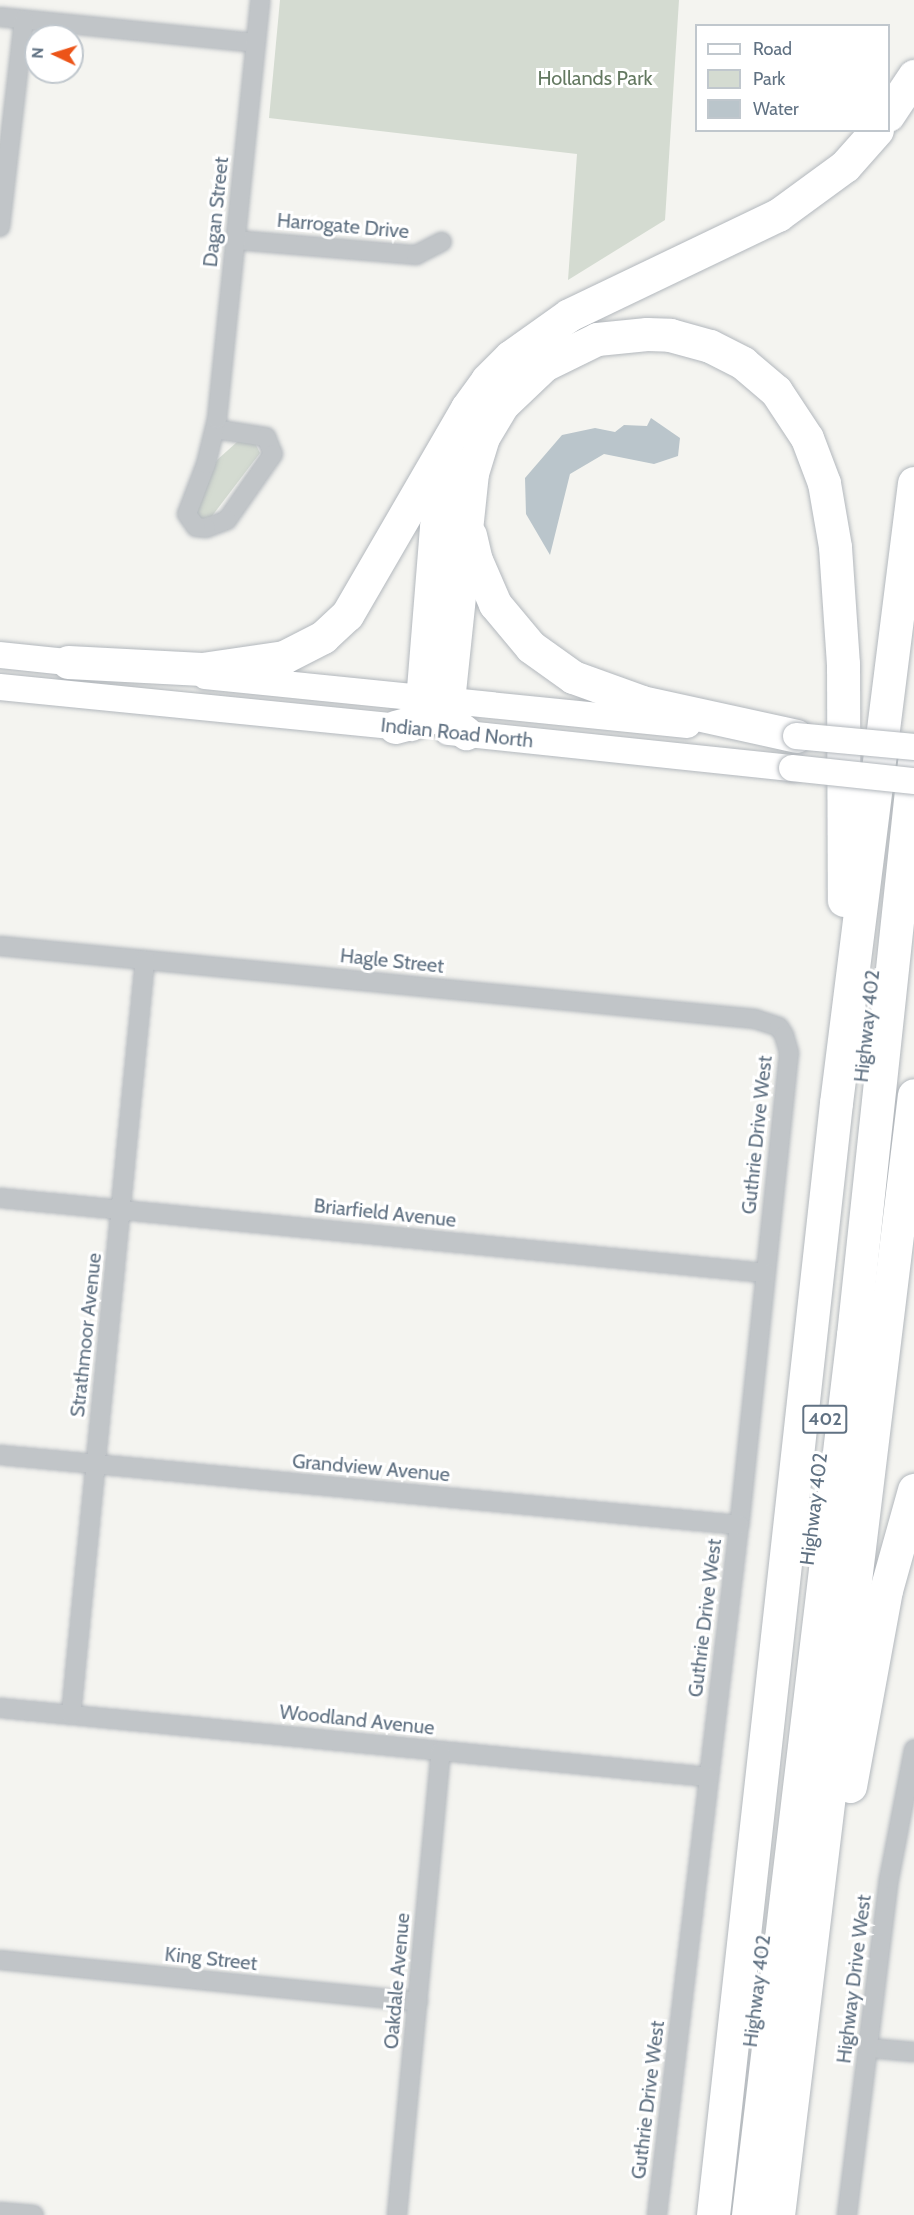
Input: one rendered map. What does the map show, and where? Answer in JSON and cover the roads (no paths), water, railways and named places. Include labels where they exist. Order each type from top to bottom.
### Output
[{"type":"highway","points":[[890,112],[914,76]]},
{"type":"highway","points":[[68,662],[202,669],[284,657],[323,638],[347,615],[456,426],[487,380],[510,357],[568,315],[778,215],[845,166],[875,132]]},
{"type":"highway","points":[[438,704],[469,491],[483,437],[503,404],[544,364],[597,339],[647,333],[670,335],[710,346],[759,375],[797,420],[817,460],[830,509],[843,664],[845,835],[836,1103]]},
{"type":"highway","points":[[456,426],[436,527],[424,654],[438,704],[466,733]]},
{"type":"highway","points":[[713,2215],[836,1103],[914,483]]},
{"type":"highway","points":[[469,491],[470,540],[484,582],[516,630],[550,663],[596,687],[642,702],[796,736]]},
{"type":"highway","name":"Highway 402","points":[[730,2215],[829,1381],[914,623]]},
{"type":"highway","points":[[396,727],[438,704]]},
{"type":"highway","points":[[748,2215],[853,1335],[914,762]]},
{"type":"highway","name":"402","points":[[778,2215],[914,1095]]},
{"type":"highway","points":[[786,2215],[807,2096],[843,1823],[886,1590],[914,1490]]},
{"type":"main road","name":"Indian Road North","points":[[0,655],[438,704],[914,747]]},
{"type":"main road","name":"Indian Road North","points":[[0,687],[466,733],[914,781]]},
{"type":"street","name":"Dagan Street","points":[[215,429],[266,437],[273,454],[227,520],[206,528],[196,527],[187,514],[215,429],[260,0]]},
{"type":"street","points":[[0,17],[256,43]]},
{"type":"street","points":[[0,227],[24,20]]},
{"type":"street","name":"Harrogate Drive","points":[[236,240],[416,255],[442,242]]},
{"type":"street","name":"Hagle Street","points":[[0,946],[755,1019],[778,1027]]},
{"type":"street","name":"Strathmoor Avenue","points":[[71,1715],[145,960]]},
{"type":"street","name":"Guthrie Drive West","points":[[657,2215],[739,1525],[789,1053],[778,1027]]},
{"type":"street","name":"Briarfield Avenue","points":[[0,1198],[765,1273]]},
{"type":"street","name":"Grandview Avenue","points":[[0,1455],[739,1525]]},
{"type":"street","name":"Woodland Avenue","points":[[0,1708],[710,1777]]},
{"type":"street","name":"Highway Drive West","points":[[847,2215],[889,1879],[914,1749]]},
{"type":"street","name":"Oakdale Avenue","points":[[398,2215],[441,1751]]},
{"type":"street","name":"King Street","points":[[0,1960],[418,2002]]},
{"type":"street","points":[[868,2048],[914,2052]]},
{"type":"street","points":[[0,2212],[34,2215]]},
{"type":"water","points":[[651,418],[680,438],[678,456],[654,464],[604,454],[570,474],[550,555],[526,514],[525,478],[562,435],[595,428],[615,432],[624,425],[647,426]]},
{"type":"park label","name":"Hollands Park","points":[[595,78]]}]
